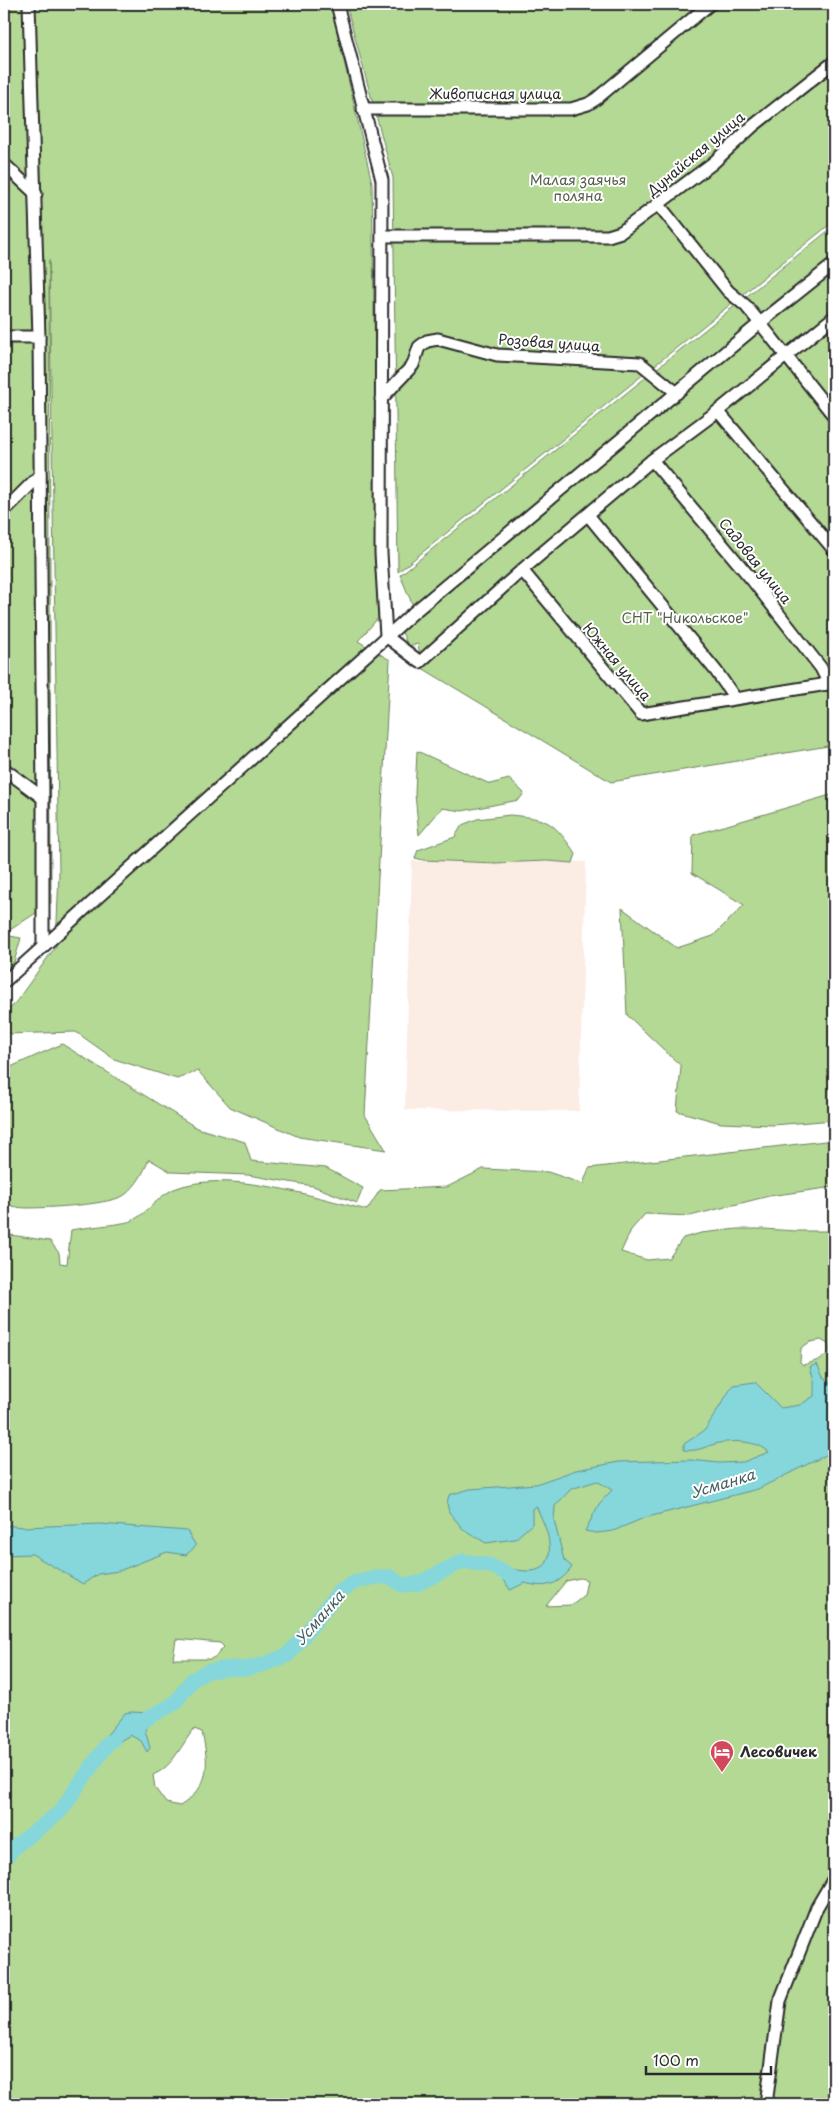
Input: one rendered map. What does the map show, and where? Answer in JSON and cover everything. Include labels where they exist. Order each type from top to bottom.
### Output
[{"type":"street","points":[[29,4],[39,337],[44,798],[43,946]]},
{"type":"street","points":[[337,4],[382,180],[381,553],[386,636],[420,662],[522,570],[652,460],[834,317]]},
{"type":"street","name":"Живописная улица","points":[[363,109],[571,109],[588,104],[710,4]]},
{"type":"street","name":"Дунайская улица","points":[[383,236],[608,236],[621,232],[713,163],[753,126],[833,65]]},
{"type":"street","points":[[4,164],[36,194]]},
{"type":"street","points":[[659,205],[728,291],[746,306],[834,416]]},
{"type":"street","points":[[4,982],[386,636],[760,323],[834,264]]},
{"type":"street","points":[[4,337],[39,337]]},
{"type":"street","name":"Розовая улица","points":[[381,400],[412,365],[419,347],[427,341],[438,339],[497,355],[640,363],[677,393]]},
{"type":"street","points":[[718,410],[834,550]]},
{"type":"street","name":"Садовая улица","points":[[652,460],[753,582],[832,684]]},
{"type":"street","points":[[4,510],[40,475]]},
{"type":"street","points":[[588,516],[710,664],[735,698]]},
{"type":"street","name":"Южная улица","points":[[522,570],[641,714],[832,684]]},
{"type":"street","points":[[4,769],[44,798]]},
{"type":"street","points":[[766,2104],[780,2001],[817,1907],[834,1878]]},
{"type":"shaded area","points":[[412,861],[586,862],[579,1111],[405,1110]]},
{"type":"green space","points":[[4,4],[331,4],[372,183],[379,617],[358,641],[390,660],[365,1115],[386,1150],[299,1137],[230,1107],[198,1071],[177,1079],[114,1059],[76,1032],[4,1034],[4,1012],[13,1006],[56,946],[59,873],[49,260],[51,903],[4,934]]},
{"type":"green space","name":"Малая заячья поляна","points":[[346,4],[834,4],[834,221],[398,572],[393,178]]},
{"type":"green space","name":"СНТ \"Никольское\"","points":[[834,226],[834,745],[611,782],[422,668],[418,644],[408,646],[401,630],[416,613],[400,575]]},
{"type":"green space","points":[[417,751],[490,784],[509,779],[524,793],[519,800],[462,811],[442,808],[419,835],[415,794]]},
{"type":"green space","points":[[834,794],[834,1120],[773,1125],[721,1123],[677,1111],[681,1066],[627,1015],[622,908],[677,948],[713,936],[744,905],[692,873],[693,835]]},
{"type":"green space","points":[[510,815],[543,820],[555,828],[576,854],[573,863],[547,861],[495,863],[415,858],[418,850],[455,837],[462,825],[477,819]]},
{"type":"green space","points":[[4,935],[21,938],[14,962],[4,971]]},
{"type":"green space","points":[[62,1044],[197,1128],[245,1142],[251,1161],[326,1168],[363,1188],[357,1203],[313,1186],[248,1175],[171,1172],[149,1159],[137,1182],[126,1194],[119,1198],[79,1205],[49,1207],[24,1208],[4,1204],[4,1070]]},
{"type":"green space","points":[[834,1140],[834,1187],[769,1196],[690,1216],[645,1214],[631,1230],[621,1252],[647,1260],[669,1258],[683,1238],[701,1233],[737,1229],[827,1231],[834,1228],[834,2104],[4,2104],[4,1234],[50,1241],[59,1253],[60,1263],[67,1264],[71,1230],[131,1221],[168,1192],[195,1183],[244,1183],[270,1187],[367,1210],[380,1190],[447,1187],[483,1169],[548,1172],[583,1184],[589,1168]],"holes":[[[821,1340],[828,1344],[829,1352],[820,1359],[803,1365],[800,1362],[801,1348],[810,1342]],[[580,1578],[587,1580],[584,1595],[571,1605],[546,1606],[566,1581]],[[176,1639],[220,1643],[224,1647],[211,1659],[173,1659]],[[194,1729],[202,1732],[206,1755],[205,1774],[198,1791],[180,1806],[166,1803],[155,1788],[153,1775],[166,1767]]]},
{"type":"water","points":[[817,1364],[823,1377],[834,1387],[834,1454],[832,1452],[758,1489],[644,1518],[613,1531],[597,1533],[585,1531],[599,1504],[612,1490],[597,1481],[571,1489],[555,1506],[554,1520],[564,1560],[572,1567],[557,1582],[539,1586],[525,1583],[510,1590],[504,1580],[494,1572],[496,1564],[524,1571],[533,1571],[546,1563],[549,1555],[549,1543],[544,1524],[536,1506],[532,1509],[532,1524],[515,1539],[486,1543],[463,1529],[449,1512],[447,1503],[449,1495],[470,1489],[536,1484],[576,1470],[619,1462],[691,1460],[718,1463],[743,1462],[769,1452],[764,1448],[746,1442],[719,1443],[689,1450],[684,1450],[684,1444],[705,1430],[733,1385],[755,1382],[781,1408],[800,1405],[814,1396],[814,1380],[810,1367]]},
{"type":"water","points":[[100,1524],[187,1531],[196,1546],[186,1555],[167,1552],[119,1571],[98,1574],[83,1584],[32,1554],[4,1555],[4,1525],[23,1527]]},
{"type":"water","points":[[125,1713],[151,1713],[152,1721],[145,1730],[150,1748],[147,1752],[141,1741],[130,1735],[112,1746],[104,1755],[96,1751]]},
{"type":"waterway","name":"Усманка","points":[[134,1726],[175,1703],[192,1680],[208,1671],[232,1668],[245,1669],[288,1655],[338,1593],[355,1582],[375,1577],[390,1577],[402,1585],[417,1584],[463,1561],[491,1566],[514,1577]]},
{"type":"waterway","name":"Усманка","points":[[4,1859],[17,1845],[60,1812],[108,1743],[113,1740]]},
{"type":"place","name":"Лесовичек","points":[[722,1773]]}]
